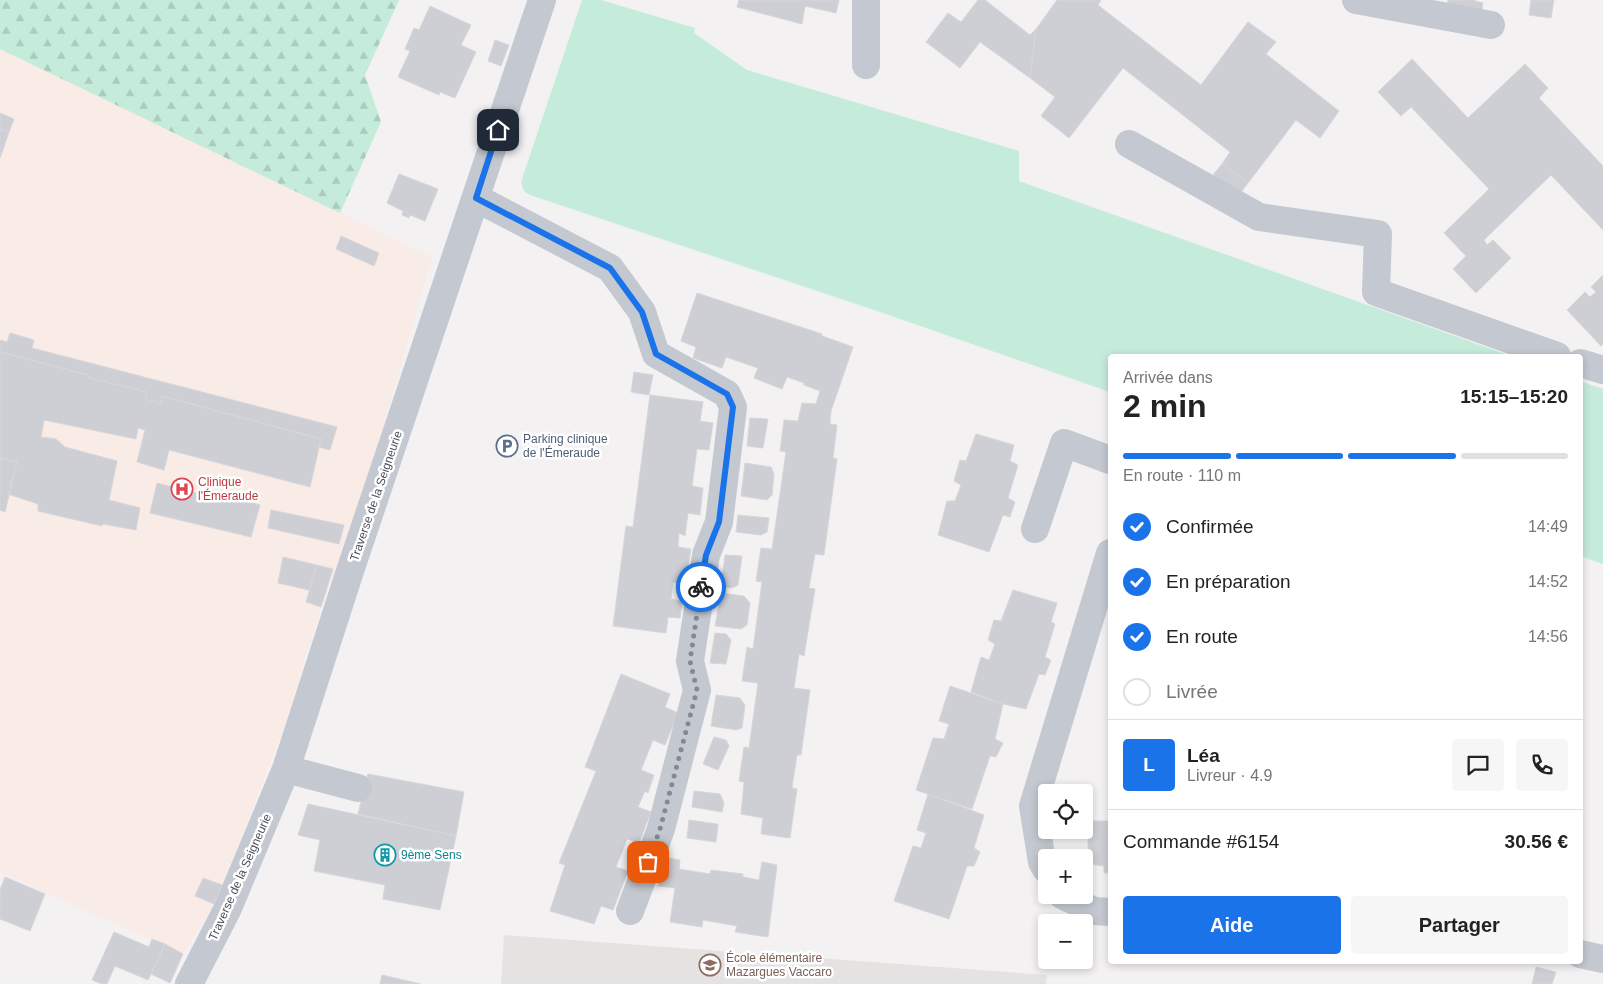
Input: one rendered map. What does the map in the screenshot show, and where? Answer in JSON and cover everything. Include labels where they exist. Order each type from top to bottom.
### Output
[{"type":"street","name":"Traverse de la Seigneurie","points":[[189,984],[228,908],[286,769],[356,553],[542,0]]},
{"type":"street","points":[[866,0],[866,65]]},
{"type":"street","points":[[1356,0],[1436,7],[1491,25]]},
{"type":"street","points":[[1130,144],[1259,217],[1378,234],[1376,292],[1552,354]]},
{"type":"street","points":[[476,198],[610,268],[642,312],[656,354],[727,394],[733,407],[719,522],[706,555],[690,661],[697,690],[660,829],[630,911]]},
{"type":"street","points":[[1583,365],[1603,370]]},
{"type":"street","points":[[1035,529],[1064,443],[1108,459]]},
{"type":"street","points":[[1040,849],[1033,806],[1108,560]]},
{"type":"street","points":[[286,769],[358,788]]},
{"type":"street","points":[[1080,904],[1094,911],[1108,912]]},
{"type":"street","points":[[1583,955],[1603,959]]},
{"type":"shaded area","name":"Clinique l'Émeraude","points":[[0,49],[432,257],[382,431],[345,546],[321,607],[283,731],[214,904],[183,954],[0,872]]},
{"type":"shaded area","name":"École élémentaire Mazargues Vaccaro","points":[[504,935],[1047,975],[1046,984],[501,984]]},
{"type":"green space","points":[[0,0],[399,0],[365,75],[381,122],[340,213],[0,49]]},
{"type":"green space","points":[[582,0],[601,0],[695,28],[694,33],[747,70],[1019,151],[1019,181],[1505,354],[1108,354],[1108,391],[880,312],[530,195],[524,191],[521,182]]},
{"type":"green space","points":[[1583,382],[1603,389],[1603,564],[1583,557]]},
{"type":"building","points":[[739,0],[839,0],[836,13],[805,6],[802,24],[737,7]]},
{"type":"building","points":[[978,0],[985,0],[1030,35],[1036,29],[1030,78],[980,42],[960,68],[926,42],[948,13],[961,22]]},
{"type":"building","points":[[1057,0],[1101,0],[1098,5],[1201,85],[1248,22],[1276,42],[1266,54],[1339,111],[1320,138],[1296,120],[1248,183],[1222,164],[1230,152],[1123,68],[1069,138],[1041,116],[1055,97],[1030,78],[1036,29]]},
{"type":"building","points":[[1448,0],[1475,0],[1483,3],[1481,14],[1447,9]]},
{"type":"building","points":[[1531,0],[1554,0],[1551,18],[1529,15]]},
{"type":"building","points":[[430,6],[471,25],[461,45],[476,52],[455,98],[440,92],[439,95],[398,77],[410,51],[405,49],[414,28],[419,30]]},
{"type":"building","points":[[495,40],[509,45],[501,66],[488,61]]},
{"type":"building","points":[[1412,59],[1468,118],[1525,64],[1548,88],[1539,98],[1603,166],[1603,230],[1551,175],[1484,240],[1487,245],[1493,240],[1511,258],[1476,293],[1453,269],[1466,256],[1444,233],[1489,189],[1411,107],[1401,116],[1378,92]]},
{"type":"building","points":[[0,113],[14,119],[9,132],[0,129]]},
{"type":"building","points":[[0,129],[9,132],[0,158]]},
{"type":"building","points":[[1222,164],[1248,183],[1239,195],[1213,175]]},
{"type":"building","points":[[399,174],[438,189],[425,221],[410,215],[409,218],[402,215],[403,211],[387,203]]},
{"type":"building","points":[[341,236],[379,253],[374,266],[336,249]]},
{"type":"building","points":[[1603,275],[1603,344],[1601,346],[1567,310],[1585,292],[1590,297],[1596,292],[1591,287]]},
{"type":"building","points":[[697,293],[822,334],[822,336],[853,347],[831,411],[830,424],[837,425],[833,458],[837,459],[824,555],[815,554],[809,588],[815,589],[804,656],[799,654],[794,688],[810,690],[801,755],[797,755],[792,788],[797,789],[790,838],[761,834],[763,818],[741,814],[744,782],[739,781],[744,747],[749,748],[758,683],[742,681],[747,647],[753,649],[762,582],[756,581],[761,548],[772,549],[786,452],[780,451],[784,420],[798,421],[802,403],[816,404],[820,391],[787,377],[782,389],[754,378],[758,368],[726,357],[722,368],[693,358],[696,347],[681,341]]},
{"type":"building","points":[[10,333],[34,340],[32,348],[337,427],[330,450],[319,447],[321,439],[162,396],[161,403],[145,399],[147,392],[89,378],[88,375],[0,352],[0,340],[7,342]]},
{"type":"building","points":[[0,352],[88,375],[89,378],[147,392],[145,399],[161,403],[162,396],[321,439],[310,487],[169,450],[164,470],[137,462],[145,430],[138,428],[136,439],[44,420],[41,437],[56,439],[65,447],[117,461],[109,500],[140,508],[136,530],[103,524],[102,526],[38,511],[38,504],[8,494],[17,462],[0,458]]},
{"type":"building","points":[[634,372],[653,375],[649,395],[631,392]]},
{"type":"building","points":[[650,395],[703,402],[700,421],[713,423],[709,450],[697,449],[692,486],[703,488],[700,515],[688,513],[685,536],[679,533],[678,547],[691,549],[685,584],[673,582],[671,599],[682,601],[680,618],[668,617],[666,633],[613,626],[626,526],[633,527]]},
{"type":"building","points":[[750,418],[768,419],[763,448],[747,446]]},
{"type":"building","points":[[976,434],[1014,445],[1010,461],[1018,465],[1008,498],[1015,502],[1010,517],[1003,515],[989,552],[938,535],[947,501],[955,501],[961,485],[954,481],[960,460],[966,461]]},
{"type":"building","points":[[0,458],[17,462],[5,512],[0,510]]},
{"type":"building","points":[[745,463],[771,467],[774,474],[772,495],[767,500],[741,496]]},
{"type":"building","points":[[157,483],[205,495],[206,492],[260,505],[251,537],[150,513]]},
{"type":"building","points":[[271,510],[344,525],[339,544],[268,528]]},
{"type":"building","points":[[738,515],[769,518],[767,532],[761,535],[736,532]]},
{"type":"building","points":[[725,555],[742,556],[738,585],[732,588],[721,586]]},
{"type":"building","points":[[283,557],[317,565],[309,590],[278,583]]},
{"type":"building","points":[[317,565],[333,569],[321,607],[306,602]]},
{"type":"building","points":[[1013,590],[1057,603],[1051,622],[1055,624],[1045,657],[1051,660],[1045,675],[1039,674],[1026,709],[1003,704],[971,692],[981,657],[989,660],[995,644],[988,640],[994,620],[1001,621]]},
{"type":"building","points":[[721,593],[744,596],[750,603],[747,625],[741,629],[715,626]]},
{"type":"building","points":[[715,633],[726,634],[731,640],[726,664],[710,663]]},
{"type":"building","points":[[621,674],[670,694],[665,707],[678,713],[665,745],[653,740],[641,770],[654,775],[648,793],[645,791],[638,807],[651,812],[639,843],[627,839],[616,867],[628,871],[613,910],[601,906],[594,924],[550,911],[565,865],[559,863],[596,771],[585,767]]},
{"type":"building","points":[[950,686],[1003,704],[995,739],[1003,743],[996,757],[990,756],[972,809],[916,790],[933,738],[944,739],[949,724],[939,721]]},
{"type":"building","points":[[716,695],[740,698],[745,705],[742,728],[736,730],[711,726]]},
{"type":"building","points":[[714,737],[726,740],[729,746],[718,770],[703,764]]},
{"type":"building","points":[[368,774],[464,792],[456,836],[358,814]]},
{"type":"building","points":[[694,791],[720,794],[724,803],[722,812],[692,807]]},
{"type":"building","points":[[928,794],[984,815],[974,848],[980,852],[974,866],[967,866],[949,919],[894,901],[913,846],[921,848],[926,833],[917,830]]},
{"type":"building","name":"9ème Sens","points":[[308,804],[456,836],[440,910],[383,899],[385,885],[314,871],[320,840],[298,835]]},
{"type":"building","points":[[689,820],[718,824],[716,842],[687,838]]},
{"type":"building","points":[[1093,821],[1108,821],[1108,873],[1104,873],[1104,866],[1093,865],[1093,849],[1088,849],[1088,839],[1093,839]]},
{"type":"building","points":[[662,857],[680,860],[679,869],[710,874],[711,870],[743,874],[743,877],[759,880],[762,862],[777,865],[768,937],[735,932],[737,926],[703,920],[702,927],[670,922],[675,888],[658,886]]},
{"type":"building","points":[[5,877],[45,894],[30,931],[0,919],[0,890]]},
{"type":"building","points":[[203,878],[222,885],[214,904],[195,896]]},
{"type":"building","points":[[114,932],[149,947],[152,939],[165,944],[148,980],[115,966],[107,984],[92,980]]},
{"type":"building","points":[[165,944],[183,954],[170,983],[151,974]]},
{"type":"building","points":[[1536,967],[1556,972],[1552,984],[1532,984]]},
{"type":"building","points":[[382,975],[421,984],[380,984]]},
{"type":"way so far","points":[[648,862],[660,829],[697,690],[690,661],[701,587]]},
{"type":"place","name":"Parking clinique de l'Émeraude","points":[[507,446]]},
{"type":"place","name":"Clinique l'Émeraude","points":[[182,489]]},
{"type":"place","name":"9ème Sens","points":[[385,855]]},
{"type":"place","name":"École élémentaire Mazargues Vaccaro","points":[[710,965]]},
{"type":"route","points":[[498,130],[476,198],[610,268],[642,312],[656,354],[727,394],[733,407],[719,522],[706,555],[701,587]]}]
